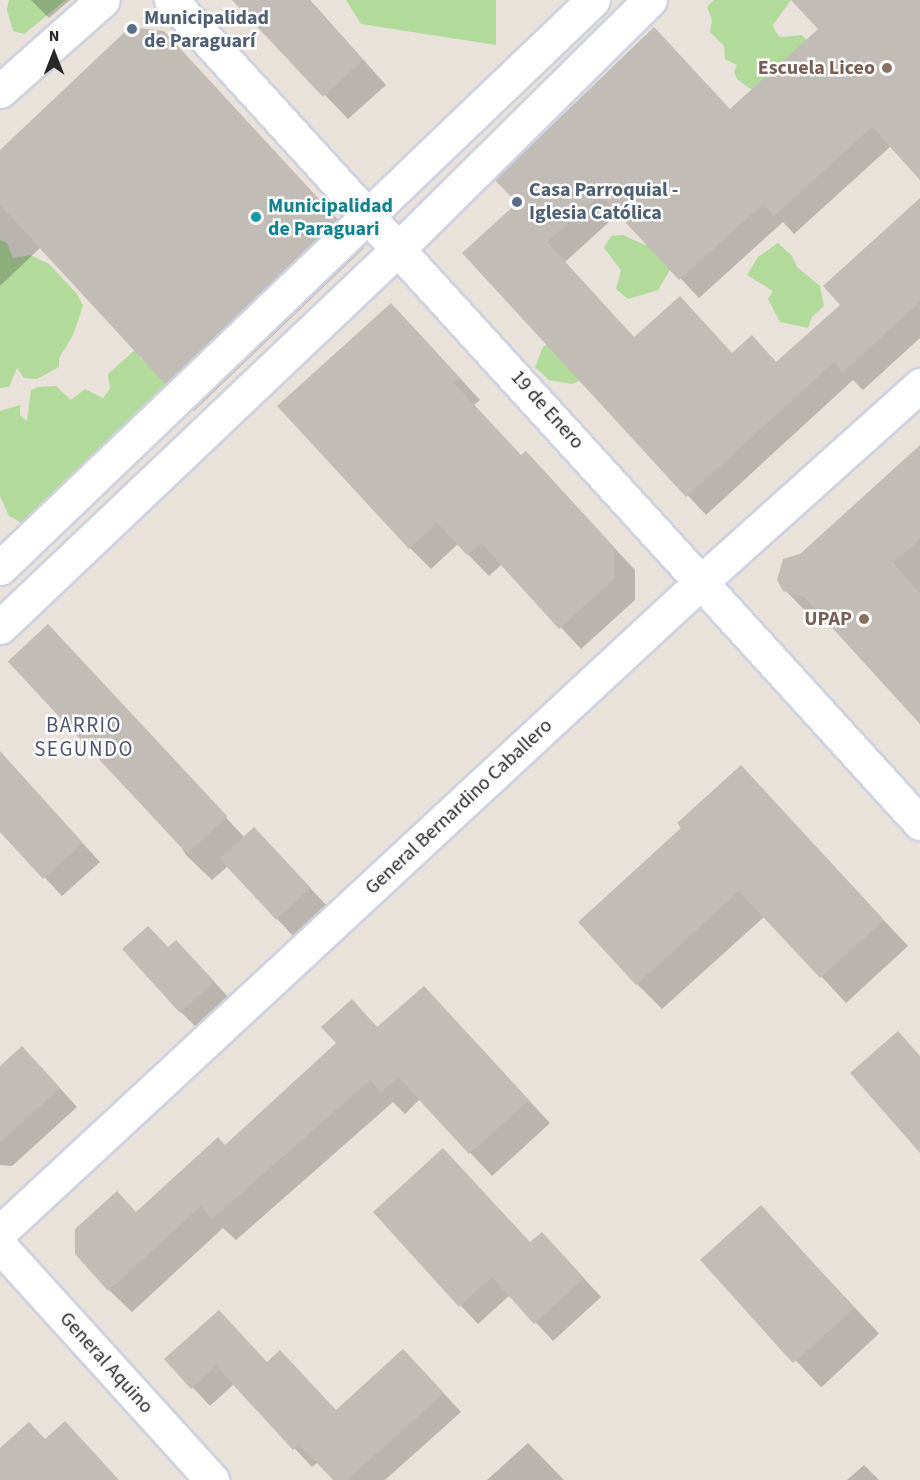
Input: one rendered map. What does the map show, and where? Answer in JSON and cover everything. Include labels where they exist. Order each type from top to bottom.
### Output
[{"type":"street","points":[[0,91],[103,0]]},
{"type":"street","name":"19 de Enero","points":[[171,0],[703,580],[920,823]]},
{"type":"street","points":[[0,568],[593,0]]},
{"type":"street","points":[[0,627],[399,248],[650,0]]},
{"type":"street","name":"General Bernardino Caballero","points":[[0,1232],[703,580],[920,385]]},
{"type":"street","name":"General Aquino","points":[[0,1246],[212,1480]]},
{"type":"green space","points":[[9,0],[66,0],[24,34],[13,31],[7,10]]},
{"type":"green space","points":[[346,0],[496,0],[496,45],[361,24]]},
{"type":"green space","points":[[714,0],[791,0],[773,25],[775,31],[780,37],[802,35],[814,47],[755,90],[749,88],[737,79],[734,72],[737,65],[725,59],[724,46],[710,32],[712,20],[707,7]]},
{"type":"green space","points":[[623,235],[645,245],[689,238],[658,290],[628,299],[616,289],[621,270],[604,248],[611,236]]},
{"type":"green space","points":[[0,240],[7,243],[13,258],[30,255],[49,264],[77,294],[83,306],[73,335],[59,358],[59,367],[37,379],[24,378],[17,368],[9,387],[0,388]]},
{"type":"green space","points":[[778,243],[792,256],[797,267],[820,286],[824,306],[812,317],[808,328],[780,322],[768,299],[773,291],[747,275],[758,257]]},
{"type":"green space","points":[[554,340],[590,376],[572,384],[549,380],[535,367],[543,347]]},
{"type":"green space","points":[[136,349],[141,359],[169,381],[171,392],[27,526],[9,516],[0,496],[0,411],[20,405],[20,415],[27,421],[31,390],[38,387],[56,386],[71,400],[85,389],[103,398],[110,389],[108,374]]},
{"type":"building","points":[[232,0],[308,0],[363,60],[323,97]]},
{"type":"building","points":[[791,0],[920,0],[920,180],[872,127],[774,216],[763,204],[679,280],[600,195],[547,242],[634,337],[680,296],[732,353],[752,335],[776,362],[840,305],[823,286],[920,198],[920,302],[843,372],[834,362],[686,497],[462,253],[517,203],[495,180],[654,27],[730,109],[818,29]]},
{"type":"building","name":"Municipalidad de Paraguari","points":[[130,27],[164,31],[337,219],[165,384],[0,205],[0,150]]},
{"type":"building","points":[[391,303],[460,378],[454,383],[521,455],[526,451],[614,547],[614,579],[559,629],[481,543],[467,555],[437,523],[409,549],[277,406]]},
{"type":"building","points":[[920,445],[920,539],[893,563],[920,593],[920,724],[804,597],[783,591],[777,580],[783,559],[800,554]]},
{"type":"building","points":[[48,624],[227,816],[187,854],[8,662]]},
{"type":"building","points":[[0,751],[83,843],[43,879],[0,832]]},
{"type":"building","points":[[741,765],[884,920],[820,978],[739,891],[636,985],[578,922],[681,828],[677,823]]},
{"type":"building","points":[[254,827],[311,888],[276,920],[220,859]]},
{"type":"building","points":[[148,926],[168,947],[176,940],[214,981],[180,1013],[122,949]]},
{"type":"building","points":[[424,986],[529,1100],[469,1154],[398,1077],[381,1092],[370,1080],[212,1219],[201,1206],[108,1291],[75,1254],[75,1229],[117,1191],[136,1212],[218,1137],[225,1145],[336,1043],[321,1027],[352,999],[377,1027]]},
{"type":"building","points":[[898,1031],[920,1056],[920,1153],[850,1073]]},
{"type":"building","points":[[22,1046],[60,1088],[0,1142],[0,1066]]},
{"type":"building","points":[[443,1148],[530,1242],[542,1232],[584,1278],[534,1324],[492,1277],[459,1307],[373,1212]]},
{"type":"building","points":[[761,1205],[854,1308],[793,1363],[700,1260]]},
{"type":"building","points":[[219,1310],[267,1362],[280,1350],[336,1410],[403,1349],[444,1393],[347,1480],[333,1480],[299,1444],[293,1450],[216,1366],[191,1389],[164,1359]]},
{"type":"building","points":[[65,1421],[119,1480],[0,1480],[0,1448],[29,1422],[45,1439]]},
{"type":"place","name":"Municipalidad de Paraguarí","points":[[132,29]]},
{"type":"place","name":"Escuela Liceo","points":[[887,68]]},
{"type":"place","name":"Casa Parroquial - Iglesia Católica","points":[[517,202]]},
{"type":"place","name":"Municipalidad de Paraguari","points":[[256,217]]},
{"type":"place","name":"UPAP","points":[[864,619]]},
{"type":"district","name":"BARRIO SEGUNDO","points":[[84,737]]}]
